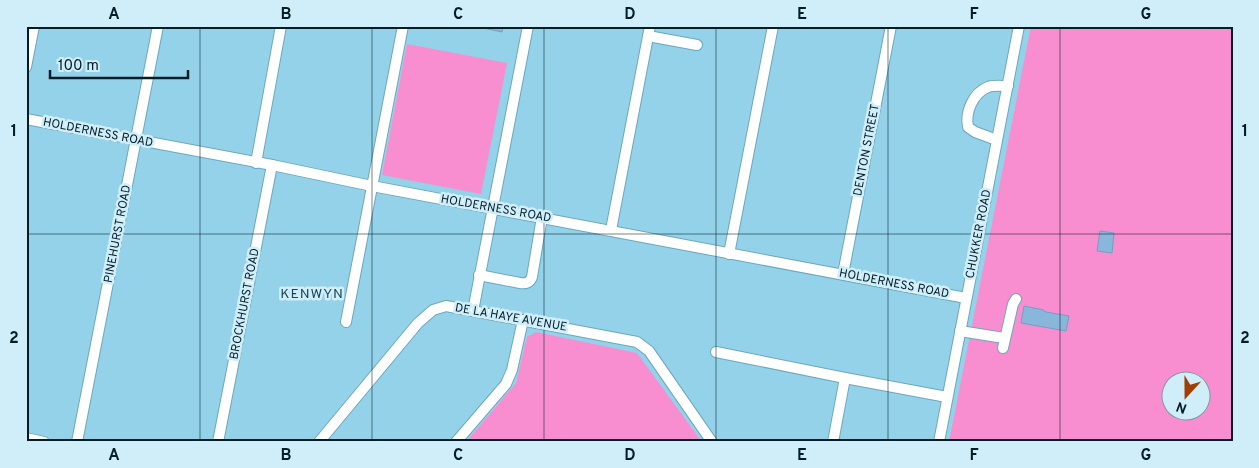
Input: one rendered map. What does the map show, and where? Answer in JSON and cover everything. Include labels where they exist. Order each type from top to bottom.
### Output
[{"type":"street","points":[[26,67],[34,26]]},
{"type":"street","name":"PINEHURST ROAD","points":[[77,442],[158,26]]},
{"type":"street","points":[[256,162],[281,26]]},
{"type":"street","points":[[346,322],[403,26]]},
{"type":"street","points":[[473,311],[528,26]]},
{"type":"street","points":[[729,254],[773,26]]},
{"type":"street","name":"DENTON STREET","points":[[843,274],[891,26]]},
{"type":"street","name":"CHUKKER ROAD","points":[[938,442],[1019,26]]},
{"type":"street","points":[[611,230],[649,31],[697,45]]},
{"type":"street","points":[[997,140],[975,132],[968,127],[970,107],[975,96],[983,89],[989,86],[1008,86]]},
{"type":"street","name":"HOLDERNESS ROAD","points":[[26,119],[966,298]]},
{"type":"street","name":"BROCKHURST ROAD","points":[[218,442],[272,165]]},
{"type":"street","points":[[479,275],[524,284],[529,282],[532,277],[542,218]]},
{"type":"street","points":[[960,331],[1004,343],[1013,304],[1016,299]]},
{"type":"street","name":"DE LA HAYE AVENUE","points":[[319,442],[418,324],[433,310],[446,306],[641,344],[649,351],[712,442]]},
{"type":"street","points":[[456,442],[506,384],[512,370],[523,320]]},
{"type":"street","points":[[716,352],[947,397]]},
{"type":"street","points":[[833,442],[845,378]]},
{"type":"street","points":[[26,438],[44,442]]},
{"type":"shaded area","points":[[1031,26],[1233,26],[1233,442],[949,442]]},
{"type":"shaded area","points":[[407,44],[507,63],[481,194],[382,175]]},
{"type":"shaded area","points":[[536,332],[637,353],[702,442],[466,442],[516,383],[527,337]]},
{"type":"building","points":[[474,26],[503,26],[502,32]]},
{"type":"building","points":[[1100,231],[1114,233],[1112,253],[1097,251]]},
{"type":"building","points":[[1024,306],[1069,316],[1066,331],[1021,323]]},
{"type":"district","name":"KENWYN","points":[[312,294]]}]
